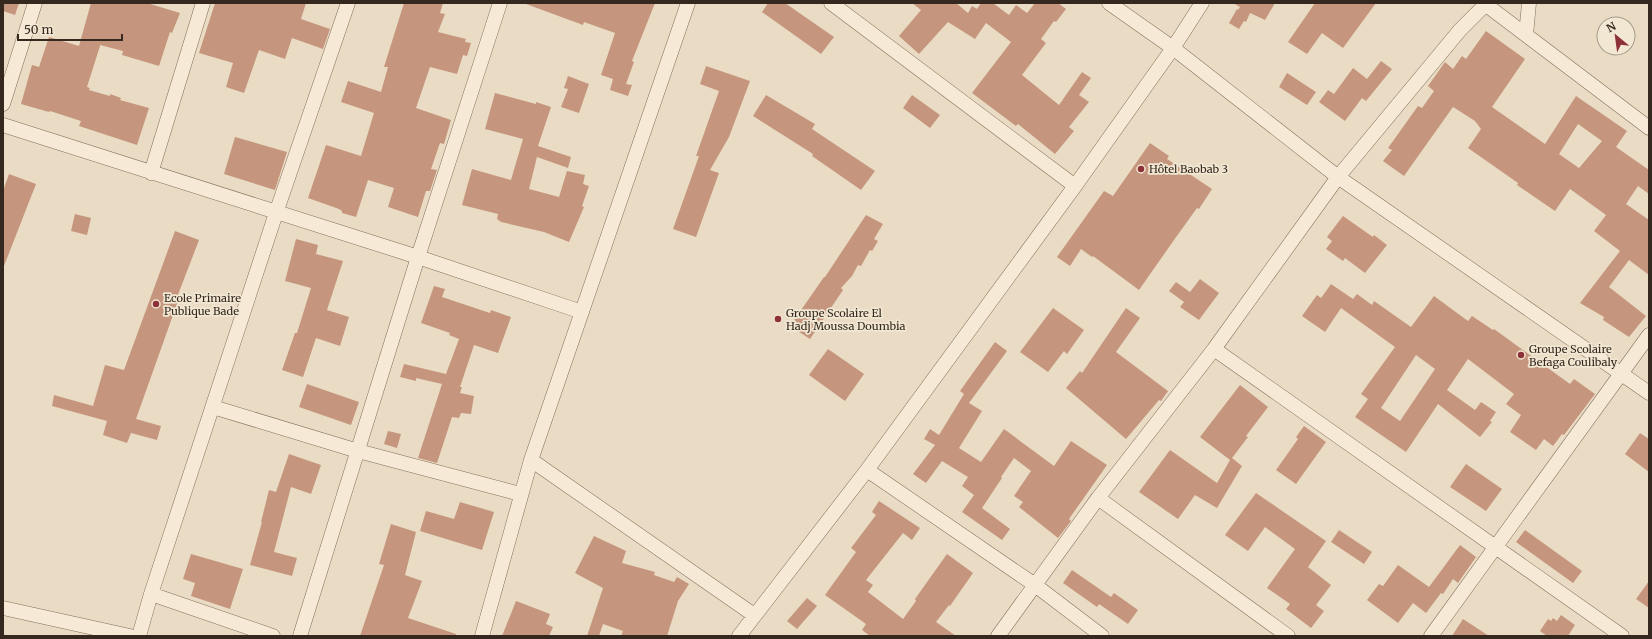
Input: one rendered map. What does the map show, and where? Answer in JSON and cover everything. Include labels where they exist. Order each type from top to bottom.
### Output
[{"type":"street","points":[[3,104],[35,3]]},
{"type":"street","points":[[151,173],[203,3]]},
{"type":"street","points":[[139,636],[151,594],[276,213],[348,3]]},
{"type":"street","points":[[300,636],[418,258],[500,3]]},
{"type":"street","points":[[482,636],[520,494],[531,460],[688,3]]},
{"type":"street","points":[[831,3],[1075,186]]},
{"type":"street","points":[[1109,3],[1174,48],[1338,177],[1649,393]]},
{"type":"street","points":[[739,636],[867,470],[1075,186],[1174,48],[1202,3]]},
{"type":"street","points":[[1526,35],[1529,3]]},
{"type":"street","points":[[998,636],[1098,498],[1214,349],[1338,177],[1460,30],[1486,4],[1648,126]]},
{"type":"street","points":[[3,125],[582,312]]},
{"type":"street","points":[[1431,636],[1649,335]]},
{"type":"street","points":[[1214,349],[1622,636]]},
{"type":"street","points":[[213,407],[358,451],[520,494]]},
{"type":"street","points":[[531,460],[754,615]]},
{"type":"street","points":[[867,470],[1035,586],[1102,636]]},
{"type":"street","points":[[1098,498],[1288,636]]},
{"type":"street","points":[[151,594],[273,636]]},
{"type":"street","points":[[3,608],[130,636]]},
{"type":"building","points":[[3,3],[19,3],[15,15],[3,11]]},
{"type":"building","points":[[91,3],[147,3],[180,13],[172,33],[170,32],[159,66],[122,55],[123,51],[100,45],[87,87],[90,88],[89,90],[110,96],[110,94],[121,98],[120,100],[149,108],[137,145],[79,126],[81,121],[21,104],[32,65],[39,67],[49,37],[79,46]]},
{"type":"building","points":[[215,3],[306,3],[301,19],[330,29],[323,49],[292,38],[285,59],[259,50],[244,93],[226,87],[233,63],[199,53]]},
{"type":"building","points":[[404,3],[443,3],[440,13],[445,14],[438,32],[466,39],[465,42],[471,43],[467,56],[463,55],[457,74],[430,67],[416,108],[451,120],[444,144],[440,143],[431,169],[437,170],[430,191],[426,191],[418,217],[388,207],[394,188],[368,180],[356,217],[342,213],[339,209],[308,198],[326,145],[361,156],[374,113],[341,102],[348,81],[381,92],[388,67],[384,67]]},
{"type":"building","points":[[655,3],[632,61],[634,62],[626,84],[632,85],[628,96],[610,90],[613,79],[601,75],[615,33],[584,22],[583,25],[526,4]]},
{"type":"building","points":[[768,3],[785,3],[834,37],[821,54],[762,12]]},
{"type":"building","points":[[912,3],[956,3],[968,13],[972,6],[977,9],[981,3],[993,3],[1009,15],[1016,5],[1027,13],[1035,3],[1058,3],[1066,9],[1056,22],[1054,21],[1041,39],[1046,43],[1022,75],[1059,105],[1082,72],[1091,78],[1079,95],[1089,102],[1069,127],[1074,131],[1055,154],[1018,124],[1016,126],[972,93],[1011,42],[986,23],[975,39],[948,22],[919,54],[899,36],[921,10]]},
{"type":"building","points":[[1233,3],[1275,3],[1265,20],[1250,13],[1246,22],[1244,21],[1239,29],[1229,23],[1237,9],[1238,10],[1240,7]]},
{"type":"building","points":[[1315,3],[1376,3],[1343,48],[1322,33],[1307,54],[1288,42]]},
{"type":"building","points":[[1486,31],[1525,59],[1492,107],[1545,144],[1576,96],[1627,131],[1616,147],[1649,170],[1649,194],[1638,186],[1626,204],[1649,220],[1649,275],[1629,260],[1609,287],[1646,316],[1629,337],[1603,320],[1604,317],[1580,303],[1620,251],[1594,231],[1606,215],[1570,189],[1555,211],[1517,185],[1518,183],[1468,148],[1481,129],[1475,121],[1453,107],[1404,176],[1383,161],[1392,150],[1388,148],[1418,106],[1422,108],[1434,91],[1428,86],[1445,62],[1453,69],[1462,56],[1466,59]],"holes":[[[1578,124],[1602,141],[1579,168],[1559,154]]]},
{"type":"building","points":[[1381,61],[1392,69],[1366,101],[1362,98],[1345,121],[1319,102],[1328,90],[1334,94],[1353,68],[1367,79]]},
{"type":"building","points":[[706,66],[750,81],[729,137],[710,170],[719,173],[696,237],[673,229],[699,156],[696,156],[719,91],[700,84]]},
{"type":"building","points":[[1287,73],[1316,92],[1307,105],[1279,87]]},
{"type":"building","points":[[568,76],[589,84],[579,113],[561,107],[568,89],[564,88]]},
{"type":"building","points":[[495,93],[536,104],[536,102],[551,107],[538,146],[571,157],[568,168],[537,157],[529,189],[559,197],[567,171],[585,175],[583,184],[589,186],[582,206],[584,207],[569,242],[544,232],[501,222],[497,219],[498,214],[462,205],[472,169],[511,180],[523,139],[485,129]]},
{"type":"building","points":[[766,95],[815,124],[812,129],[875,171],[861,190],[812,156],[813,154],[753,116]]},
{"type":"building","points":[[912,95],[940,115],[930,128],[903,108]]},
{"type":"building","points":[[235,137],[287,152],[275,190],[224,174]]},
{"type":"building","points":[[1150,143],[1169,156],[1167,159],[1212,189],[1139,290],[1093,256],[1092,257],[1081,249],[1070,266],[1057,257],[1104,191],[1113,196]]},
{"type":"building","points":[[9,174],[36,184],[4,266],[3,191]]},
{"type":"building","points":[[75,214],[91,218],[87,235],[71,231]]},
{"type":"building","points":[[866,215],[883,224],[874,239],[878,241],[872,251],[870,250],[861,266],[858,265],[852,276],[841,288],[843,290],[810,339],[790,326]]},
{"type":"building","points":[[1343,216],[1387,245],[1365,273],[1345,258],[1343,261],[1326,249],[1332,241],[1327,237]]},
{"type":"building","points":[[175,231],[199,240],[176,300],[178,301],[136,419],[161,426],[157,440],[131,433],[127,443],[103,435],[107,421],[52,406],[54,395],[93,406],[105,365],[124,370]]},
{"type":"building","points":[[296,239],[318,245],[316,254],[343,261],[327,310],[349,317],[340,346],[316,338],[303,377],[282,370],[295,333],[297,333],[311,288],[285,281]]},
{"type":"building","points":[[1200,279],[1219,293],[1199,320],[1180,307],[1184,302],[1169,291],[1176,282],[1190,292]]},
{"type":"building","points":[[1331,284],[1353,299],[1357,294],[1372,305],[1374,301],[1411,327],[1434,296],[1468,321],[1472,316],[1493,330],[1494,329],[1570,384],[1574,379],[1595,394],[1564,435],[1562,434],[1553,446],[1544,439],[1536,450],[1510,432],[1521,415],[1506,404],[1514,394],[1468,359],[1447,390],[1475,410],[1481,402],[1496,412],[1490,421],[1492,422],[1480,437],[1438,404],[1406,452],[1355,417],[1368,399],[1361,394],[1395,347],[1341,308],[1325,332],[1302,316],[1317,295],[1321,298]],"holes":[[[1416,355],[1435,369],[1400,421],[1381,408]]]},
{"type":"building","points":[[434,286],[445,289],[442,297],[490,313],[491,310],[511,317],[498,353],[474,345],[460,387],[462,387],[460,393],[474,396],[471,414],[461,413],[459,418],[452,417],[437,463],[418,458],[442,384],[416,378],[416,381],[400,377],[404,364],[446,374],[459,339],[449,335],[450,333],[421,323]]},
{"type":"building","points":[[1053,308],[1084,330],[1067,354],[1064,351],[1048,372],[1020,352]]},
{"type":"building","points":[[1126,308],[1140,318],[1116,352],[1168,391],[1161,401],[1159,400],[1126,439],[1066,388],[1080,371],[1082,373]]},
{"type":"building","points":[[995,342],[1007,351],[969,403],[982,411],[959,448],[981,462],[1004,429],[1054,466],[1071,441],[1107,465],[1069,519],[1071,521],[1058,538],[1019,507],[1023,502],[1014,496],[1031,471],[1014,458],[982,508],[1010,529],[1002,540],[962,512],[974,495],[962,486],[968,477],[942,461],[926,483],[913,474],[935,445],[924,439],[930,429],[939,435],[964,394],[960,391]]},
{"type":"building","points":[[828,349],[864,374],[845,401],[809,375]]},
{"type":"building","points":[[307,384],[359,402],[351,425],[299,407]]},
{"type":"building","points":[[1240,385],[1268,407],[1246,436],[1248,437],[1232,458],[1242,466],[1217,508],[1195,495],[1178,519],[1139,492],[1170,450],[1217,483],[1230,460],[1200,437]]},
{"type":"building","points":[[1304,426],[1326,442],[1296,484],[1276,470],[1298,439],[1296,437]]},
{"type":"building","points":[[388,431],[401,434],[397,448],[384,444]]},
{"type":"building","points":[[1640,433],[1649,439],[1649,472],[1625,454]]},
{"type":"building","points":[[289,454],[321,465],[311,494],[291,487],[274,552],[297,558],[292,576],[250,565],[269,490],[276,492]]},
{"type":"building","points":[[1466,464],[1502,489],[1486,511],[1450,487]]},
{"type":"building","points":[[1256,493],[1326,541],[1308,567],[1331,585],[1316,605],[1324,611],[1311,628],[1286,609],[1290,604],[1267,588],[1295,549],[1265,527],[1248,551],[1225,535]]},
{"type":"building","points":[[879,501],[920,528],[912,540],[903,533],[866,580],[873,585],[868,592],[903,619],[916,601],[915,599],[947,554],[973,573],[950,606],[949,605],[936,622],[956,636],[870,636],[862,630],[866,624],[825,595],[856,552],[851,548],[876,515],[872,512]]},
{"type":"building","points":[[460,502],[494,512],[482,550],[420,531],[426,511],[454,519]]},
{"type":"building","points":[[391,524],[416,532],[405,575],[422,581],[408,618],[456,634],[456,636],[360,636],[384,565],[379,564]]},
{"type":"building","points":[[1339,530],[1372,552],[1364,564],[1331,542]]},
{"type":"building","points":[[1525,530],[1582,571],[1573,583],[1516,542]]},
{"type":"building","points":[[594,536],[626,551],[622,563],[655,572],[654,575],[674,582],[677,577],[689,584],[678,601],[667,636],[621,636],[623,631],[603,624],[599,636],[587,636],[603,588],[575,573]]},
{"type":"building","points":[[1460,545],[1476,557],[1458,583],[1453,579],[1443,594],[1441,593],[1426,613],[1413,603],[1398,623],[1367,600],[1379,584],[1383,586],[1398,565],[1429,587]]},
{"type":"building","points":[[191,554],[243,569],[230,609],[191,596],[195,583],[183,579]]},
{"type":"building","points":[[1072,570],[1111,597],[1114,593],[1138,610],[1128,624],[1099,604],[1097,607],[1063,583]]},
{"type":"building","points":[[1649,581],[1649,608],[1636,599]]},
{"type":"building","points":[[807,598],[817,606],[797,629],[787,621]]},
{"type":"building","points":[[516,601],[550,614],[546,624],[553,627],[549,636],[502,636]]},
{"type":"building","points":[[1561,615],[1575,625],[1568,636],[1547,636],[1540,631],[1548,619],[1551,621],[1553,618],[1557,621]]},
{"type":"building","points":[[1463,619],[1489,636],[1452,636]]},
{"type":"place","name":"Hôtel Baobab 3","points":[[1141,169]]},
{"type":"place","name":"Ecole Primaire Publique Bade","points":[[156,304]]},
{"type":"place","name":"Groupe Scolaire El Hadj Moussa Doumbia","points":[[778,319]]},
{"type":"place","name":"Groupe Scolaire Befaga Coulibaly","points":[[1521,355]]}]
